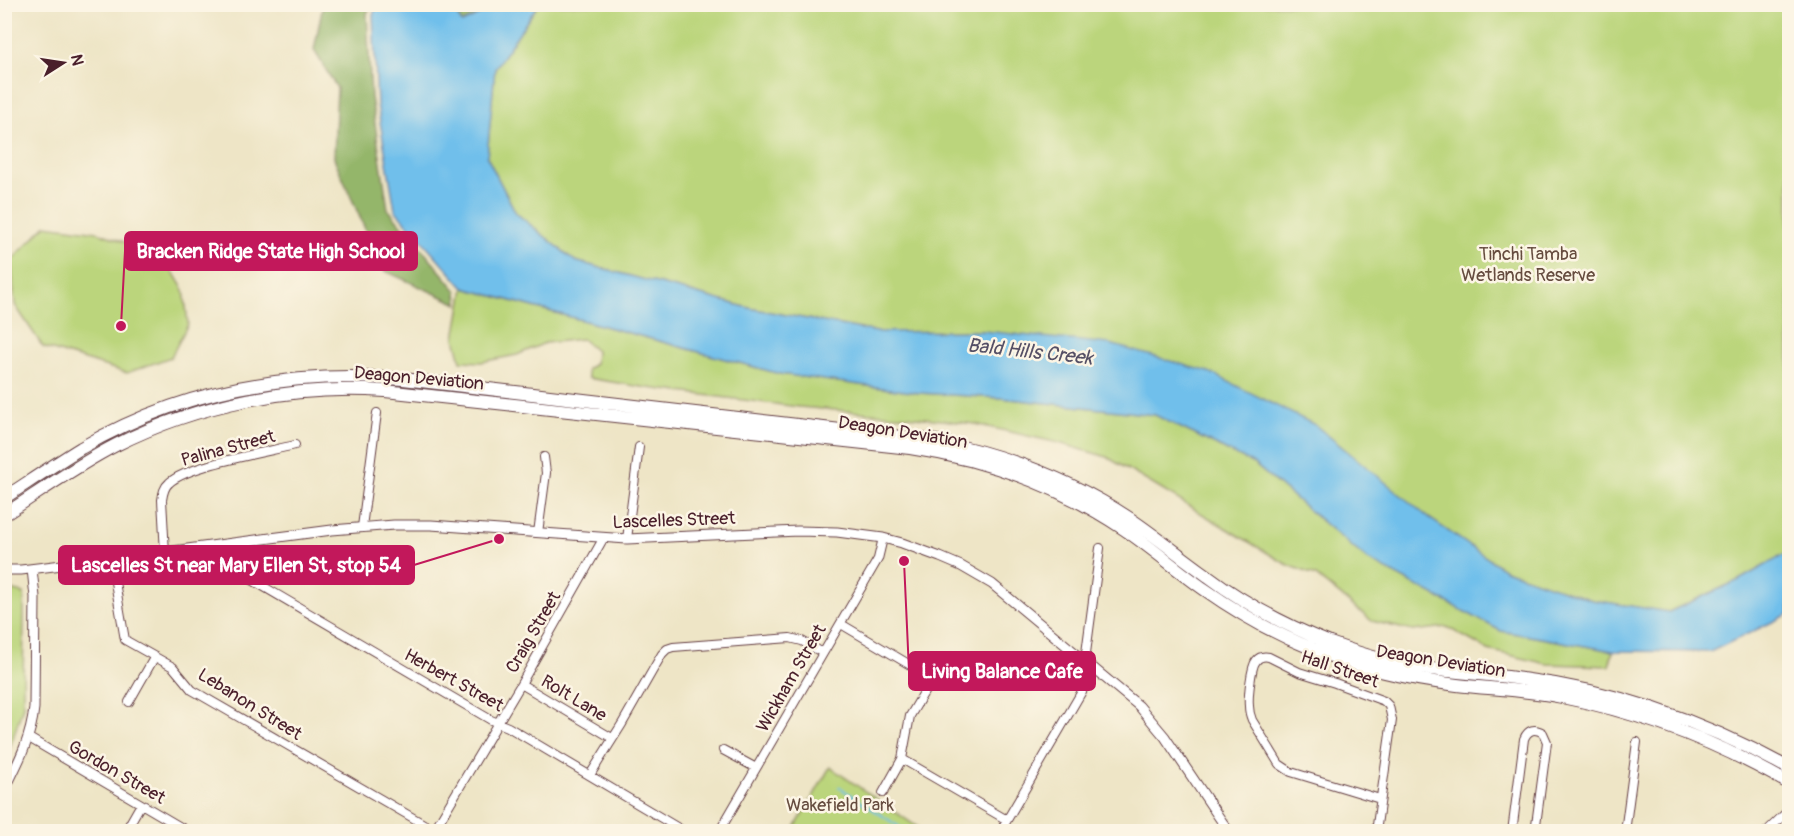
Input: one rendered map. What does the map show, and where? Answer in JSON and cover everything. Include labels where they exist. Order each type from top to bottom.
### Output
[{"type":"highway","name":"Deagon Deviation","points":[[4,498],[82,448],[154,413],[225,390],[268,382],[316,377],[351,376],[403,379],[920,438],[996,455],[1036,469],[1078,488],[1128,517],[1208,577],[1252,606],[1333,644],[1382,659],[1423,668],[1522,679],[1626,699],[1703,726],[1790,769]]},
{"type":"highway","name":"Deagon Deviation","points":[[4,515],[116,445],[164,424],[237,402],[264,396],[311,391],[361,389],[406,393],[938,452],[991,465],[1048,487],[1083,505],[1130,533],[1220,600],[1262,626],[1312,649],[1368,668],[1413,678],[1561,697],[1619,711],[1710,742],[1790,784]]},
{"type":"street","points":[[362,527],[377,413]]},
{"type":"street","name":"Palina Street","points":[[165,553],[162,500],[167,484],[203,467],[296,446]]},
{"type":"street","points":[[627,539],[639,447]]},
{"type":"street","points":[[538,533],[546,473],[544,457]]},
{"type":"street","name":"Lascelles Street","points":[[4,570],[32,569],[362,527],[431,525],[603,539],[798,531],[837,532],[883,538],[919,549],[981,577],[1139,706],[1155,723],[1228,831]]},
{"type":"street","name":"Wickham Street","points":[[719,831],[878,559],[883,538]]},
{"type":"street","name":"Craig Street","points":[[434,831],[603,539]]},
{"type":"street","name":"Herbert Street","points":[[219,545],[221,557],[230,567],[686,831]]},
{"type":"street","points":[[1082,658],[1086,653],[1100,548]]},
{"type":"street","name":"Lebanon Street","points":[[111,559],[125,640],[173,667],[192,690],[434,831]]},
{"type":"street","points":[[4,791],[29,738],[34,708],[35,597],[32,569]]},
{"type":"street","points":[[841,624],[931,678],[910,716],[902,759],[883,793]]},
{"type":"street","points":[[590,775],[667,649],[790,638],[802,641],[823,653]]},
{"type":"street","name":"Hall Street","points":[[1376,831],[1392,720],[1389,706],[1375,697],[1299,672],[1269,657],[1261,657],[1255,662],[1248,705],[1250,713],[1280,764],[1292,772],[1380,799]]},
{"type":"street","points":[[129,702],[154,658]]},
{"type":"street","points":[[1000,831],[1095,669]]},
{"type":"street","name":"Rolt Lane","points":[[521,684],[612,738]]},
{"type":"street","points":[[1512,831],[1524,739],[1526,734],[1534,730],[1543,733],[1547,742],[1535,831]]},
{"type":"street","name":"Gordon Street","points":[[29,738],[189,831]]},
{"type":"street","points":[[1625,831],[1637,742]]},
{"type":"street","points":[[723,750],[756,768]]},
{"type":"street","points":[[902,759],[1006,820]]},
{"type":"street","points":[[125,831],[141,804]]},
{"type":"street","points":[[1771,830],[1790,809]]},
{"type":"green space","points":[[323,5],[371,5],[367,14],[371,97],[388,209],[457,291],[458,304],[383,270],[334,158],[337,88],[314,50]]},
{"type":"green space","points":[[451,5],[491,5],[489,10],[462,23]]},
{"type":"green space","name":"Tinchi Tamba Wetlands Reserve","points":[[538,5],[1789,5],[1789,552],[1739,580],[1668,612],[1592,600],[1505,570],[1429,518],[983,331],[877,332],[749,308],[575,261],[516,213],[487,157],[495,68]]},
{"type":"green space","points":[[46,225],[98,232],[135,246],[173,272],[184,290],[188,324],[171,357],[127,373],[43,347],[15,305],[11,261]]},
{"type":"green space","points":[[464,288],[780,374],[919,393],[1001,398],[1155,415],[1254,464],[1368,560],[1501,631],[1613,651],[1609,666],[1547,664],[1488,650],[1447,627],[1413,631],[1372,621],[1316,576],[1286,564],[1107,457],[1059,443],[975,424],[799,407],[588,378],[587,369],[595,364],[596,351],[582,339],[545,343],[517,355],[481,362],[461,361],[455,338]]},
{"type":"green space","points":[[5,589],[24,593],[23,706],[5,759]]},
{"type":"green space","name":"Wakefield Park","points":[[830,767],[923,831],[793,831]]},
{"type":"water","name":"Bald Hills Creek","points":[[377,5],[451,5],[462,23],[489,10],[491,5],[538,5],[495,68],[487,157],[516,213],[575,261],[749,308],[877,332],[983,331],[1110,344],[1209,372],[1315,425],[1429,518],[1505,570],[1592,600],[1669,612],[1739,580],[1789,552],[1789,614],[1710,652],[1613,651],[1501,631],[1368,560],[1254,464],[1155,415],[1001,398],[919,393],[780,374],[464,288],[395,210],[377,104],[373,15]]},
{"type":"waterway","points":[[839,787],[904,832]]},
{"type":"place","name":"Bracken Ridge State High School","points":[[121,326]]},
{"type":"place","name":"Lascelles St near Mary Ellen St, stop 54","points":[[499,539]]},
{"type":"place","name":"Living Balance Cafe","points":[[904,561]]}]
